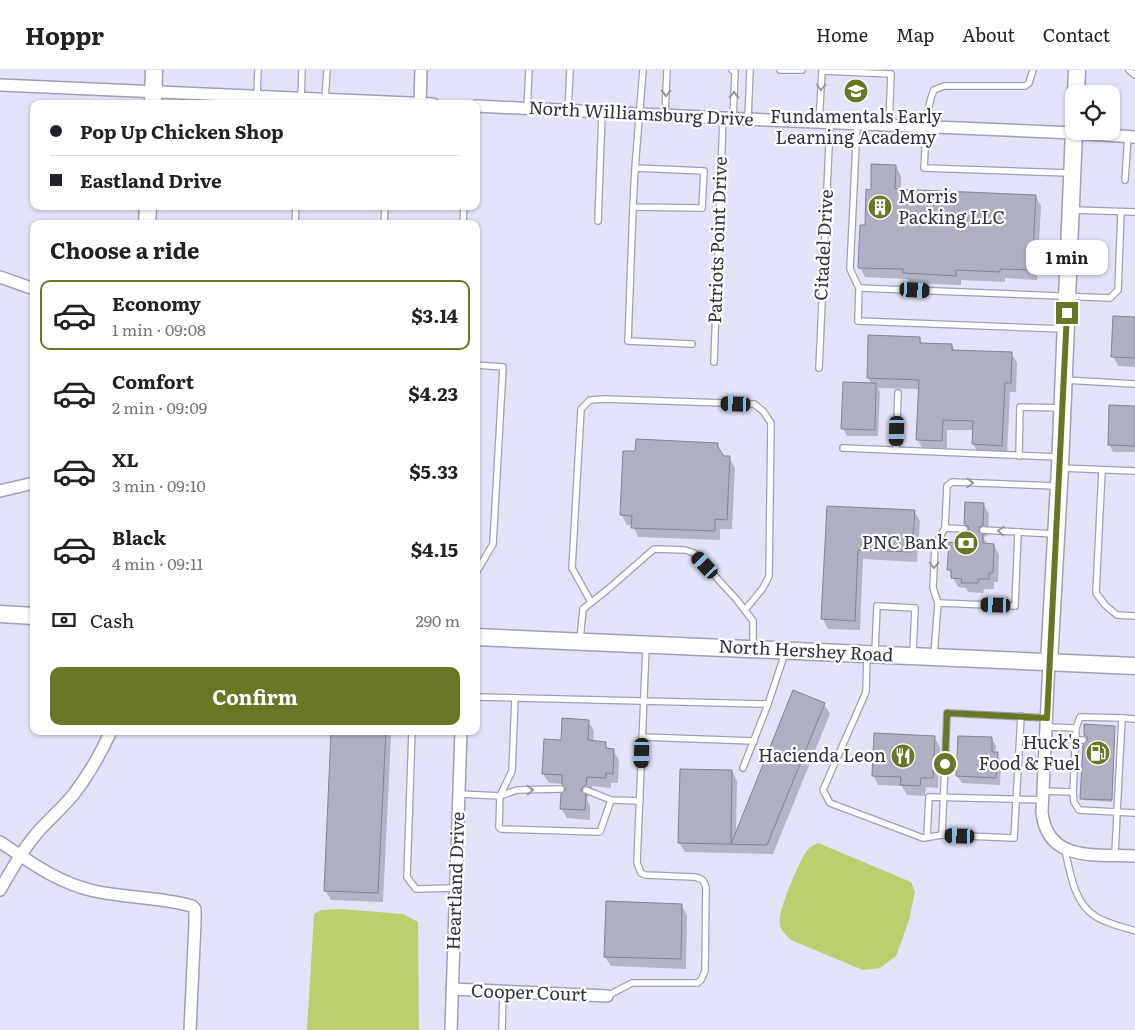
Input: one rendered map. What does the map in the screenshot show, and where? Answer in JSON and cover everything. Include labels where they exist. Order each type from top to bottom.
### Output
[{"type":"main road","points":[[153,98],[154,70]]},
{"type":"main road","points":[[1076,85],[1077,70]]},
{"type":"main road","points":[[1049,662],[1068,297],[1074,140]]},
{"type":"main road","points":[[0,614],[30,616]]},
{"type":"main road","name":"North Hershey Road","points":[[480,637],[1135,666]]},
{"type":"street","points":[[420,100],[421,70]]},
{"type":"street","points":[[0,85],[153,98],[257,96],[291,100]]},
{"type":"street","points":[[313,100],[342,100]]},
{"type":"street","name":"North Williamsburg Drive","points":[[480,106],[728,119],[1065,132]]},
{"type":"street","points":[[0,277],[30,288]]},
{"type":"street","points":[[0,491],[30,483]]},
{"type":"street","points":[[1049,662],[1043,823],[1055,843],[1065,850],[1076,853],[1135,856]]},
{"type":"street","points":[[0,890],[20,856],[35,836],[83,781],[109,735]]},
{"type":"street","name":"Heartland Drive","points":[[451,1030],[461,735]]},
{"type":"street","points":[[0,842],[53,876],[79,887],[107,894],[192,906],[195,923],[190,1030]]},
{"type":"street","name":"Cooper Court","points":[[452,989],[607,996]]},
{"type":"lane","points":[[257,96],[258,70]]},
{"type":"lane","points":[[300,100],[302,70]]},
{"type":"lane","points":[[326,99],[327,70]]},
{"type":"lane","points":[[527,108],[529,70]]},
{"type":"lane","points":[[568,111],[570,70]]},
{"type":"lane","points":[[643,70],[635,168],[628,341],[692,344]]},
{"type":"lane","points":[[665,116],[667,70]]},
{"type":"lane","name":"Patriots Point Drive","points":[[714,362],[728,119],[734,72],[732,70]]},
{"type":"lane","points":[[748,119],[750,70]]},
{"type":"lane","points":[[780,70],[802,70]]},
{"type":"lane","points":[[1033,70],[1029,83],[1025,86],[944,86],[934,90],[930,99],[926,127],[924,168],[1072,173]]},
{"type":"lane","points":[[1129,70],[1135,75]]},
{"type":"lane","name":"Citadel Drive","points":[[819,368],[825,122],[822,71],[891,74],[889,125]]},
{"type":"lane","points":[[598,221],[602,112]]},
{"type":"lane","points":[[857,124],[850,269],[859,288],[858,321],[1066,329]]},
{"type":"lane","points":[[1125,180],[1131,137]]},
{"type":"lane","points":[[633,207],[702,208],[704,171],[635,168]]},
{"type":"lane","points":[[1071,210],[1135,212]]},
{"type":"lane","points":[[859,288],[1110,298],[1118,290],[1121,212]]},
{"type":"lane","points":[[480,365],[503,367],[493,544],[480,566]]},
{"type":"lane","points":[[1063,380],[1135,384]]},
{"type":"lane","points":[[896,450],[898,393]]},
{"type":"lane","points":[[591,602],[572,568],[581,409],[590,400],[605,399],[754,404],[763,410],[771,424],[769,576],[763,588],[745,610]]},
{"type":"lane","points":[[1019,456],[1020,407],[1062,408]]},
{"type":"lane","points":[[843,448],[1019,456],[1102,470],[1135,471]]},
{"type":"lane","points":[[1102,470],[1096,593],[1104,604],[1117,615],[1135,616]]},
{"type":"lane","points":[[934,657],[938,603],[933,588],[935,546],[945,528],[947,486],[952,482],[1059,486]]},
{"type":"lane","points":[[945,528],[964,529]]},
{"type":"lane","points":[[983,530],[1056,534]]},
{"type":"lane","points":[[938,603],[1015,606],[1018,532]]},
{"type":"lane","points":[[580,641],[583,608],[654,549],[685,550],[694,553],[753,621],[753,649]]},
{"type":"lane","points":[[913,656],[915,608],[877,606],[866,692],[823,790],[830,803],[923,838],[942,836],[1014,838],[1021,716]]},
{"type":"lane","points":[[607,996],[632,983],[697,983],[701,980],[705,971],[706,887],[704,882],[700,878],[694,877],[646,875],[641,873],[637,863],[646,644]]},
{"type":"lane","points":[[743,768],[768,704],[786,650]]},
{"type":"lane","points":[[480,697],[768,704]]},
{"type":"lane","points":[[515,698],[512,771],[500,796],[499,827],[501,829],[600,832],[611,800]]},
{"type":"lane","points":[[942,836],[947,713],[1021,716],[1076,728]]},
{"type":"lane","points":[[1135,719],[1080,716],[1076,728],[1073,792],[1074,802],[1079,810],[1135,813]]},
{"type":"lane","points":[[1115,855],[1117,742],[1122,718]]},
{"type":"lane","points":[[412,735],[407,877],[416,889],[456,888]]},
{"type":"lane","points":[[642,737],[754,740]]},
{"type":"lane","points":[[1076,740],[1083,740]]},
{"type":"lane","points":[[1074,764],[1082,764]]},
{"type":"lane","points":[[1074,783],[1081,783]]},
{"type":"lane","points":[[459,794],[500,796],[517,790],[562,789]]},
{"type":"lane","points":[[586,790],[611,800],[640,801]]},
{"type":"lane","points":[[928,837],[929,797],[1016,800],[1073,792]]},
{"type":"lane","points":[[1065,850],[1075,888],[1088,910],[1095,916],[1135,931]]},
{"type":"lane","points":[[502,1030],[503,992]]},
{"type":"shaded area","points":[[818,843],[911,882],[915,892],[909,920],[896,956],[880,968],[863,970],[791,940],[784,933],[780,925],[782,910],[793,877],[807,851]]},
{"type":"shaded area","points":[[341,909],[403,914],[418,922],[419,1030],[307,1030],[314,914],[321,910]]},
{"type":"building","points":[[871,164],[896,165],[895,189],[1036,195],[1032,270],[1000,269],[1000,272],[956,270],[956,276],[903,273],[903,269],[858,268],[860,225],[865,225],[866,189],[871,190]]},
{"type":"building","points":[[1113,316],[1135,317],[1135,358],[1111,357]]},
{"type":"building","points":[[868,335],[920,337],[920,343],[952,344],[952,350],[1012,352],[1011,383],[1005,383],[1002,446],[972,444],[973,421],[943,420],[942,441],[916,440],[919,380],[867,378]]},
{"type":"building","points":[[843,382],[876,383],[875,430],[841,429]]},
{"type":"building","points":[[1109,405],[1135,406],[1135,446],[1108,445]]},
{"type":"building","points":[[636,439],[718,443],[718,448],[724,456],[730,456],[727,520],[715,519],[715,531],[631,528],[632,516],[620,515],[623,451],[635,451]]},
{"type":"building","name":"PNC Bank","points":[[965,502],[984,503],[983,525],[979,527],[979,532],[983,535],[983,543],[994,544],[993,573],[989,573],[989,579],[979,579],[978,583],[961,583],[962,579],[951,578],[951,570],[947,570],[949,542],[963,543],[964,534],[969,530],[968,526],[964,524]]},
{"type":"building","points":[[827,506],[915,510],[912,552],[858,550],[855,621],[821,619]]},
{"type":"building","points":[[793,690],[825,703],[767,845],[678,843],[680,769],[732,770],[731,844]]},
{"type":"building","points":[[562,718],[589,720],[588,740],[606,742],[606,748],[614,749],[613,774],[606,773],[606,778],[587,777],[586,785],[581,790],[586,795],[585,810],[560,809],[561,794],[566,789],[562,784],[562,775],[542,774],[544,739],[561,740]]},
{"type":"building","name":"Huck's Food & Fuel","points":[[1084,724],[1115,726],[1112,800],[1080,799],[1083,745],[1088,740],[1084,735]]},
{"type":"building","name":"Hacienda Leon","points":[[874,733],[935,736],[933,778],[921,778],[920,786],[900,785],[901,777],[872,776]]},
{"type":"building","points":[[331,735],[386,735],[378,893],[324,891]]},
{"type":"building","points":[[958,736],[992,737],[992,752],[998,752],[996,778],[956,776]]},
{"type":"building","points":[[606,901],[682,904],[681,959],[604,957]]},
{"type":"place","name":"Fundamentals Early Learning Academy","points":[[856,91]]},
{"type":"place","name":"Morris Packing LLC","points":[[880,207]]},
{"type":"place","name":"PNC Bank","points":[[966,543]]},
{"type":"place","name":"Huck's Food & Fuel","points":[[1098,753]]},
{"type":"place","name":"Hacienda Leon","points":[[903,756]]},
{"type":"route","points":[[945,764],[947,713],[1047,718],[1067,313]]}]
